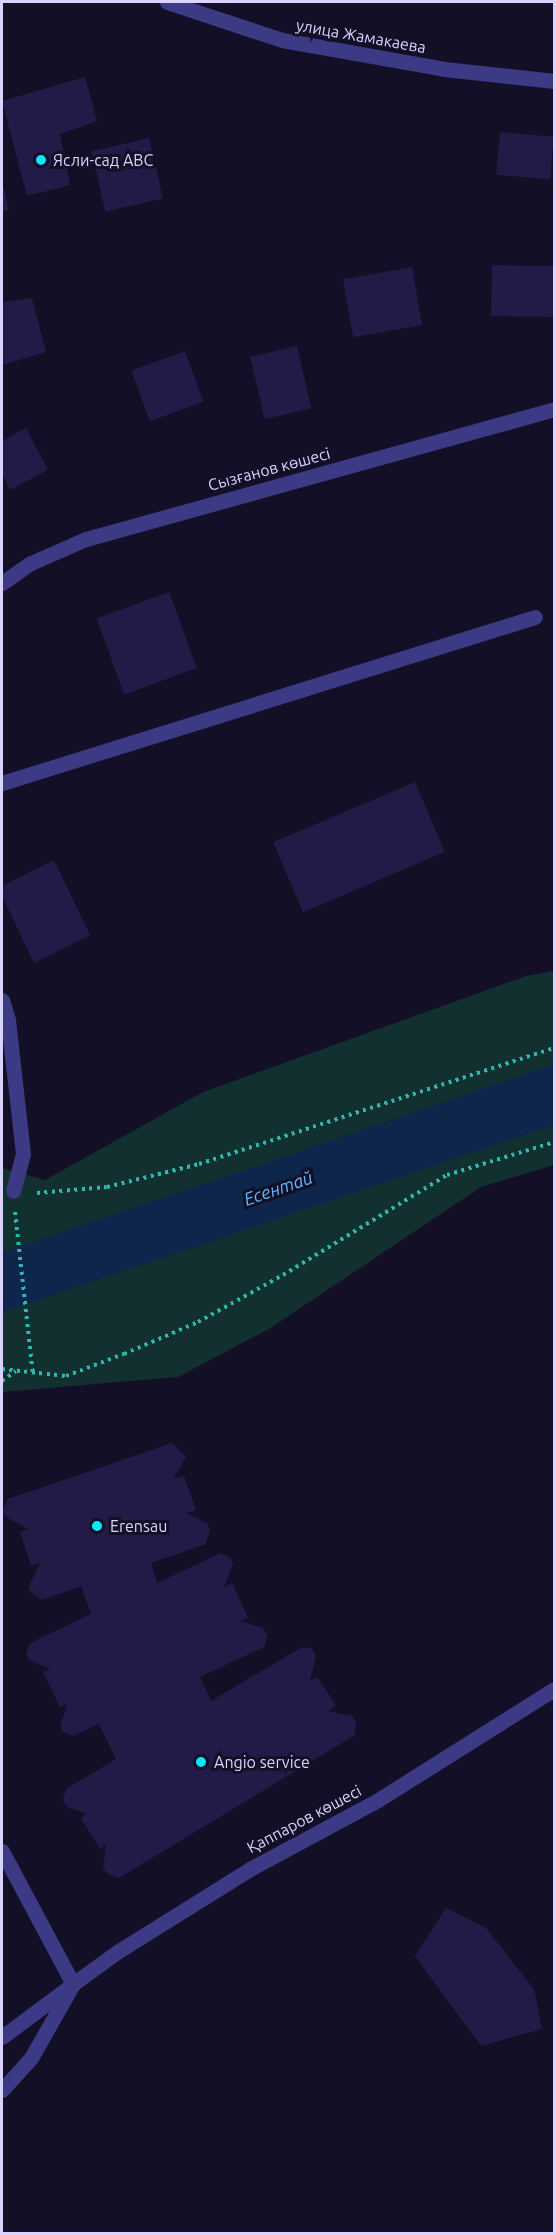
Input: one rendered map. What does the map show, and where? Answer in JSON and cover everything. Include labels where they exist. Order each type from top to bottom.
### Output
[{"type":"street","name":"улица Жамакаева","points":[[167,2],[282,40],[444,69],[555,81]]},
{"type":"street","name":"Сызғанов көшесі","points":[[2,583],[31,563],[86,539],[555,409]]},
{"type":"street","points":[[2,783],[535,616]]},
{"type":"street","points":[[2,1000],[8,1020],[23,1154],[13,1191]]},
{"type":"street","name":"Қаппаров көшесі","points":[[2,2037],[73,1984],[240,1875],[378,1800],[555,1689]]},
{"type":"street","points":[[2,1851],[73,1984]]},
{"type":"street","name":"Қаппаров көшесі","points":[[2,2090],[31,2058],[73,1984]]},
{"type":"path","points":[[13,1191],[51,1194],[107,1187],[200,1164],[555,1048]]},
{"type":"path","points":[[2,1369],[66,1376],[198,1322],[447,1175],[555,1142]]},
{"type":"path","points":[[17,1231],[33,1374]]},
{"type":"path","points":[[2,1380],[16,1371]]},
{"type":"green space","points":[[554,971],[554,1165],[481,1187],[269,1329],[178,1377],[2,1392],[2,1168],[45,1180],[203,1092],[526,976]]},
{"type":"building","name":"Ясли-сад ABC","points":[[85,77],[97,121],[60,134],[70,185],[27,196],[2,101]]},
{"type":"building","points":[[500,132],[554,137],[550,180],[496,175]]},
{"type":"building","points":[[149,138],[163,198],[105,212],[92,151]]},
{"type":"building","points":[[2,181],[9,210],[2,212]]},
{"type":"building","points":[[492,265],[554,266],[553,317],[491,316]]},
{"type":"building","points":[[412,267],[422,325],[353,337],[343,279]]},
{"type":"building","points":[[32,298],[46,352],[2,365],[2,302]]},
{"type":"building","points":[[297,346],[311,408],[265,419],[250,357]]},
{"type":"building","points":[[185,351],[203,402],[150,421],[131,370]]},
{"type":"building","points":[[26,428],[48,470],[10,490],[2,474],[2,441]]},
{"type":"building","points":[[169,592],[197,668],[124,694],[97,618]]},
{"type":"building","points":[[415,782],[445,852],[303,912],[273,842]]},
{"type":"building","points":[[54,860],[90,935],[34,963],[2,896],[2,886]]},
{"type":"building","points":[[172,1443],[186,1457],[173,1479],[184,1476],[196,1510],[186,1513],[208,1524],[210,1530],[206,1544],[151,1563],[157,1583],[221,1553],[231,1558],[233,1564],[224,1587],[232,1583],[248,1618],[240,1621],[263,1628],[267,1637],[264,1647],[200,1677],[211,1701],[302,1647],[312,1649],[316,1656],[310,1681],[318,1677],[336,1706],[328,1711],[352,1716],[356,1723],[355,1735],[119,1878],[107,1874],[103,1867],[106,1845],[100,1849],[81,1818],[87,1814],[67,1807],[63,1800],[66,1789],[116,1759],[99,1724],[73,1736],[62,1731],[60,1726],[67,1704],[60,1707],[43,1672],[51,1669],[29,1660],[26,1654],[30,1643],[91,1614],[81,1586],[42,1600],[31,1592],[29,1586],[40,1563],[31,1565],[20,1532],[28,1529],[6,1517],[3,1510],[8,1499]]},
{"type":"building","points":[[446,1908],[486,1928],[534,1989],[542,2029],[481,2046],[415,1956]]},
{"type":"waterway","name":"Есентай","points":[[2,1282],[554,1094]]},
{"type":"place","name":"Ясли-сад ABC","points":[[41,160]]},
{"type":"place","name":"Erensau","points":[[97,1526]]},
{"type":"place","name":"Angio service","points":[[201,1762]]}]
